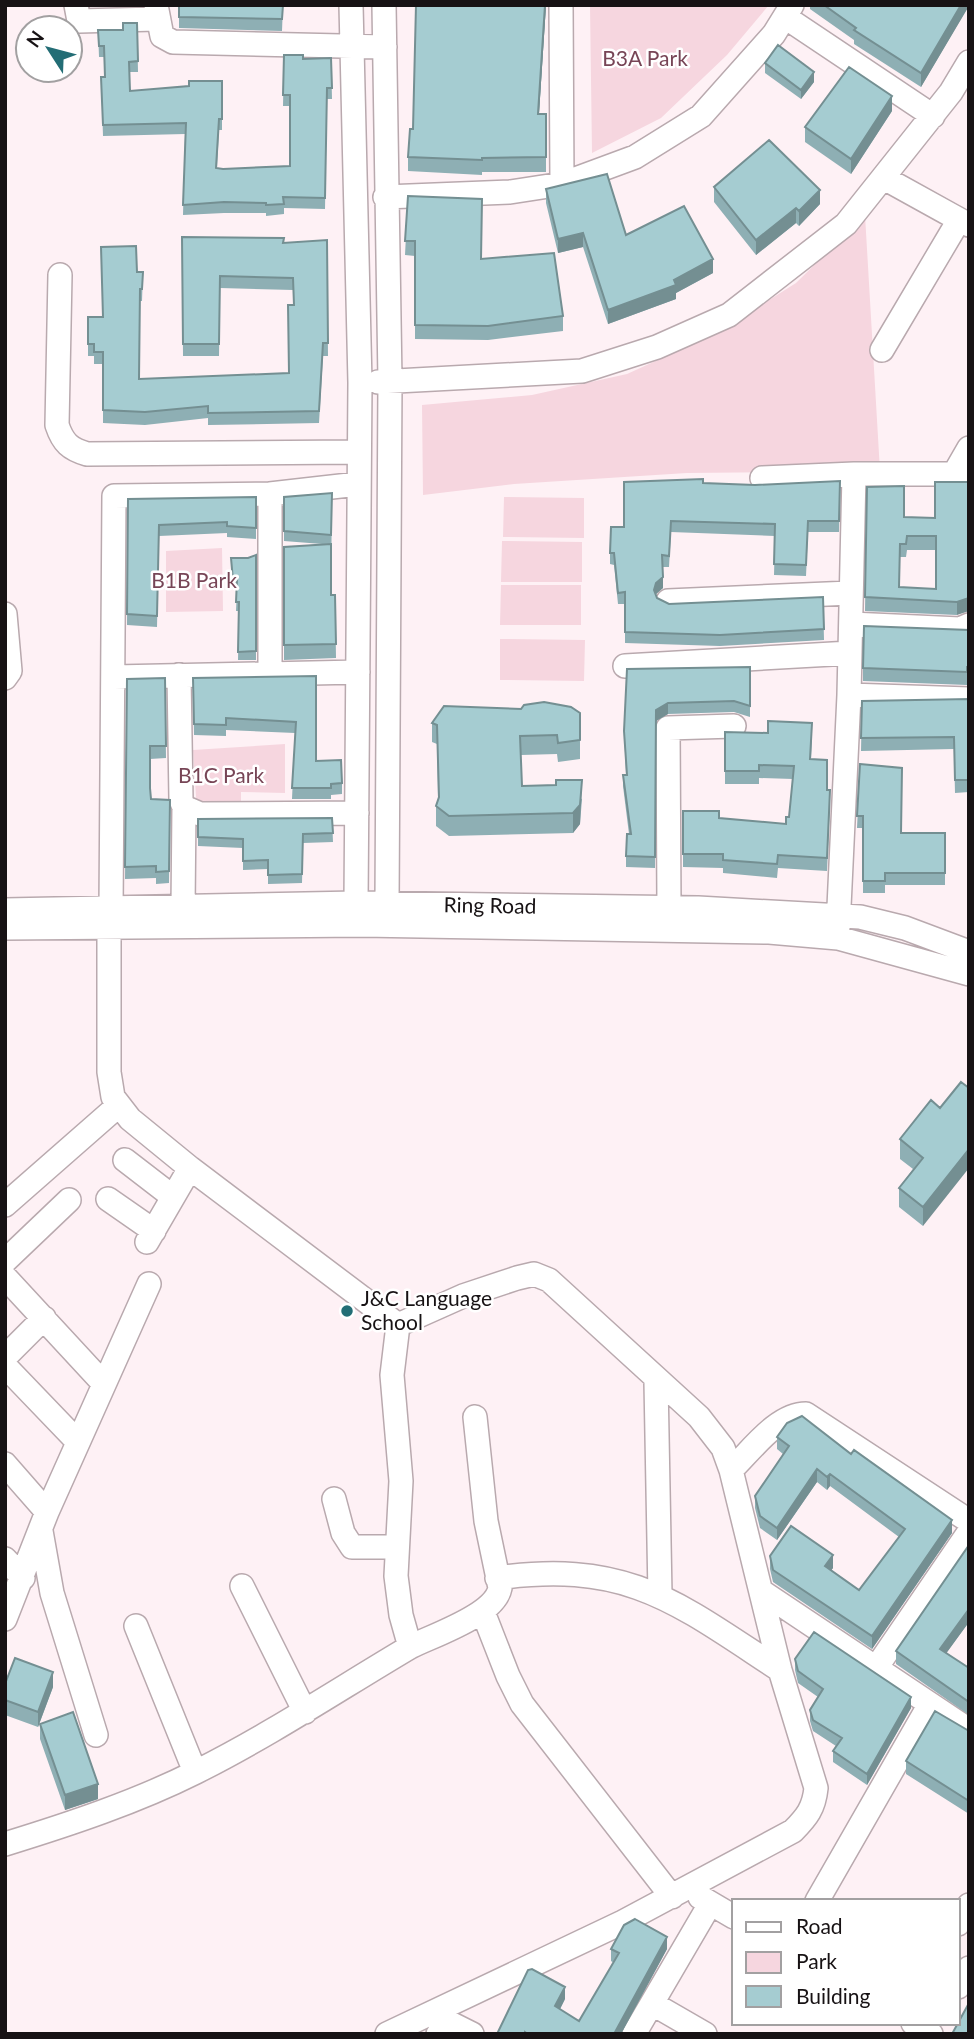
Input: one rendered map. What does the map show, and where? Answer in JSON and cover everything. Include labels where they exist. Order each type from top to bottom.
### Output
[{"type":"street","points":[[351,5],[360,383],[357,813],[359,914]]},
{"type":"street","points":[[384,5],[390,382],[389,915]]},
{"type":"street","points":[[561,5],[562,184]]},
{"type":"street","points":[[385,197],[510,192],[562,184],[635,157],[701,116],[774,34],[788,11],[933,116]]},
{"type":"street","points":[[76,12],[156,12],[162,36],[173,42],[385,47]]},
{"type":"street","points":[[360,383],[582,371],[657,347],[729,315],[846,224],[933,116],[969,63]]},
{"type":"street","points":[[882,350],[964,222],[884,178]]},
{"type":"street","points":[[60,275],[57,425],[63,441],[73,450],[88,454],[358,452]]},
{"type":"street","points":[[762,478],[854,474],[962,474],[969,448]]},
{"type":"street","points":[[838,938],[849,695],[854,474]]},
{"type":"street","points":[[358,484],[270,494],[114,496],[109,1072],[113,1097],[130,1119],[190,1168],[398,1325]]},
{"type":"street","points":[[270,494],[270,674]]},
{"type":"street","points":[[668,601],[850,593]]},
{"type":"street","points":[[5,614],[10,671],[5,678]]},
{"type":"street","points":[[851,624],[960,629],[969,625]]},
{"type":"street","points":[[625,666],[850,653]]},
{"type":"street","points":[[114,677],[358,672]]},
{"type":"street","points":[[180,676],[181,800],[184,807],[183,908]]},
{"type":"street","points":[[849,695],[969,699]]},
{"type":"street","points":[[668,907],[668,728],[734,726]]},
{"type":"street","points":[[184,807],[200,814],[357,813]]},
{"type":"street","name":"Ring Road","points":[[389,915],[668,907],[838,914],[905,928],[969,951]]},
{"type":"street","name":"Ring Road","points":[[5,928],[109,910],[183,908],[769,932],[838,938],[969,974]]},
{"type":"street","name":"Ring Road","points":[[5,910],[359,914]]},
{"type":"street","points":[[5,1205],[120,1105]]},
{"type":"street","points":[[125,1160],[173,1197]]},
{"type":"street","points":[[108,1199],[150,1236],[190,1168]]},
{"type":"street","points":[[5,1261],[69,1200]]},
{"type":"street","points":[[387,2034],[441,2021],[515,1975],[680,1893],[793,1831],[807,1817],[815,1802],[816,1788],[780,1670],[731,1470],[723,1448],[699,1418],[549,1280],[534,1274],[463,1297],[398,1325]]},
{"type":"street","points":[[5,1277],[104,1384]]},
{"type":"street","points":[[5,1619],[78,1442],[149,1284]]},
{"type":"street","points":[[5,1357],[44,1318]]},
{"type":"street","points":[[398,1325],[392,1375],[401,1481],[397,1589],[410,1647]]},
{"type":"street","points":[[5,1366],[78,1442]]},
{"type":"street","points":[[656,1381],[660,1595]]},
{"type":"street","points":[[731,1470],[783,1421],[793,1414],[806,1414],[969,1521]]},
{"type":"street","points":[[5,1844],[55,1828],[195,1773],[305,1712],[410,1647],[483,1612],[498,1597],[486,1521],[475,1417]]},
{"type":"street","points":[[5,1464],[44,1522],[52,1593],[96,1735]]},
{"type":"street","points":[[334,1499],[343,1533],[352,1547],[397,1547]]},
{"type":"street","points":[[876,1668],[969,1532]]},
{"type":"street","points":[[5,1559],[23,1578]]},
{"type":"street","points":[[497,1578],[536,1572],[575,1572],[625,1581],[660,1595],[780,1670]]},
{"type":"street","points":[[242,1586],[305,1712]]},
{"type":"street","points":[[761,1591],[969,1730]]},
{"type":"street","points":[[483,1612],[522,1704],[680,1893],[732,1916]]},
{"type":"street","points":[[135,1626],[195,1773]]},
{"type":"street","points":[[818,1899],[930,1704]]},
{"type":"street","points":[[634,2034],[710,1904]]},
{"type":"street","points":[[960,1921],[969,1905]]},
{"type":"street","points":[[960,1984],[969,1968]]},
{"type":"street","points":[[653,2004],[705,2034]]},
{"type":"street","points":[[441,2021],[472,2034]]},
{"type":"street","points":[[916,2025],[932,2034]]},
{"type":"green space","name":"B3A Park","points":[[590,5],[769,5],[727,55],[661,118],[592,153]]},
{"type":"green space","points":[[865,215],[880,471],[687,473],[514,484],[423,495],[422,405],[532,395],[627,374],[715,334],[796,283]]},
{"type":"green space","points":[[504,497],[584,498],[584,538],[503,537]]},
{"type":"green space","points":[[502,541],[582,542],[582,582],[501,582]]},
{"type":"green space","name":"B1B Park","points":[[222,548],[223,611],[166,612],[166,551]]},
{"type":"green space","points":[[501,585],[581,585],[581,625],[500,625]]},
{"type":"green space","points":[[500,639],[585,640],[584,681],[500,680]]},
{"type":"green space","name":"B1C Park","points":[[285,744],[285,793],[241,792],[241,810],[197,811],[193,750]]},
{"type":"building","points":[[179,5],[283,5],[282,19],[179,17]]},
{"type":"building","points":[[416,5],[545,5],[538,114],[546,114],[546,157],[482,160],[408,157],[410,129],[413,129]]},
{"type":"building","points":[[824,5],[961,5],[921,73],[854,30],[856,28]]},
{"type":"building","points":[[123,23],[137,23],[138,61],[129,62],[130,91],[189,86],[189,81],[222,81],[222,119],[219,119],[216,168],[290,166],[290,95],[283,95],[284,55],[303,55],[303,59],[331,58],[332,88],[327,88],[325,198],[283,197],[284,204],[266,205],[224,202],[183,205],[186,123],[103,125],[101,77],[105,77],[104,46],[99,46],[98,30],[123,30]]},
{"type":"building","points":[[778,45],[814,72],[801,90],[765,63]]},
{"type":"building","points":[[849,67],[892,96],[851,159],[805,127]]},
{"type":"building","points":[[769,140],[820,190],[799,211],[796,208],[756,240],[714,187]]},
{"type":"building","points":[[607,174],[626,235],[684,206],[713,259],[674,280],[676,285],[608,310],[583,233],[558,239],[546,189]]},
{"type":"building","points":[[408,196],[482,199],[481,259],[554,253],[563,316],[488,326],[415,325],[415,241],[405,241]]},
{"type":"building","points":[[182,237],[284,238],[283,243],[327,240],[328,343],[323,343],[319,411],[208,413],[208,406],[145,412],[103,410],[103,352],[94,352],[94,344],[88,344],[88,317],[103,317],[101,247],[136,246],[137,272],[143,272],[140,289],[139,379],[289,373],[288,305],[294,305],[293,278],[220,276],[219,344],[183,344]]},
{"type":"building","points":[[703,479],[703,483],[755,485],[840,481],[839,521],[808,521],[806,565],[774,564],[775,524],[671,521],[669,556],[662,555],[663,577],[656,583],[654,590],[657,598],[669,604],[823,597],[824,629],[720,635],[625,632],[625,592],[618,593],[614,553],[610,553],[611,527],[624,527],[624,482]]},
{"type":"building","points":[[935,482],[969,482],[969,598],[957,602],[865,597],[867,487],[904,486],[904,517],[935,518]],"holes":[[[907,536],[936,536],[936,589],[899,587],[900,544],[906,544]]]},
{"type":"building","points":[[332,493],[331,535],[284,531],[284,497]]},
{"type":"building","points":[[256,497],[256,528],[227,526],[227,522],[159,525],[157,616],[127,614],[128,499]]},
{"type":"building","points":[[331,544],[331,595],[335,595],[336,644],[284,645],[284,547]]},
{"type":"building","points":[[256,555],[256,651],[238,652],[239,602],[236,602],[237,579],[233,580],[231,558]]},
{"type":"building","points":[[864,626],[969,630],[967,672],[863,668]]},
{"type":"building","points":[[750,667],[750,706],[734,701],[668,703],[656,710],[655,857],[626,856],[627,834],[631,834],[623,775],[627,775],[624,731],[627,669]]},
{"type":"building","points":[[316,676],[316,761],[341,760],[342,783],[331,784],[331,788],[292,788],[296,722],[226,718],[226,725],[194,724],[193,678]]},
{"type":"building","points":[[165,678],[166,746],[150,746],[150,788],[151,799],[170,800],[169,871],[156,872],[156,866],[125,867],[127,679]]},
{"type":"building","points":[[969,699],[969,780],[955,780],[954,737],[861,738],[862,701]]},
{"type":"building","points":[[544,702],[571,707],[580,713],[580,740],[558,743],[557,735],[520,736],[522,786],[556,785],[556,780],[582,780],[580,805],[573,813],[449,816],[436,806],[439,797],[437,725],[432,723],[444,706],[521,709],[524,705]]},
{"type":"building","points":[[768,721],[812,723],[810,759],[827,760],[827,790],[830,790],[827,858],[778,855],[777,864],[723,860],[723,854],[683,854],[683,811],[719,811],[719,818],[786,824],[794,766],[759,765],[759,771],[725,771],[725,732],[768,733]]},
{"type":"building","points":[[860,764],[902,768],[901,833],[945,833],[945,873],[885,873],[885,881],[863,881],[863,816],[857,816]]},
{"type":"building","points":[[332,818],[333,833],[303,834],[302,874],[268,875],[268,860],[243,861],[243,839],[198,837],[198,819]]},
{"type":"building","points":[[961,1082],[969,1088],[969,1149],[923,1207],[899,1188],[923,1158],[900,1139],[931,1100],[940,1108]]},
{"type":"building","points":[[802,1416],[851,1454],[854,1450],[952,1520],[872,1636],[773,1570],[770,1556],[791,1526],[833,1555],[825,1566],[859,1590],[905,1529],[830,1474],[827,1477],[817,1469],[777,1528],[760,1516],[755,1496],[789,1446],[777,1437],[787,1423]]},
{"type":"building","points":[[969,1545],[969,1609],[940,1649],[969,1668],[969,1702],[896,1651]]},
{"type":"building","points":[[814,1632],[911,1697],[867,1774],[833,1751],[842,1738],[813,1720],[810,1710],[823,1689],[798,1671],[795,1659]]},
{"type":"building","points":[[15,1658],[53,1672],[38,1712],[5,1700],[5,1684]]},
{"type":"building","points":[[935,1711],[969,1731],[969,1801],[906,1761]]},
{"type":"building","points":[[73,1712],[98,1784],[65,1795],[40,1724]]},
{"type":"building","points":[[635,1919],[667,1937],[614,2034],[497,2034],[528,1970],[532,1969],[565,1987],[555,2006],[579,2021],[619,1953],[611,1949],[624,1925]]},
{"type":"building","points":[[969,2003],[969,2034],[952,2034],[957,2025],[960,2025],[960,2019]]},
{"type":"place","name":"J&C Language School","points":[[347,1311]]}]
